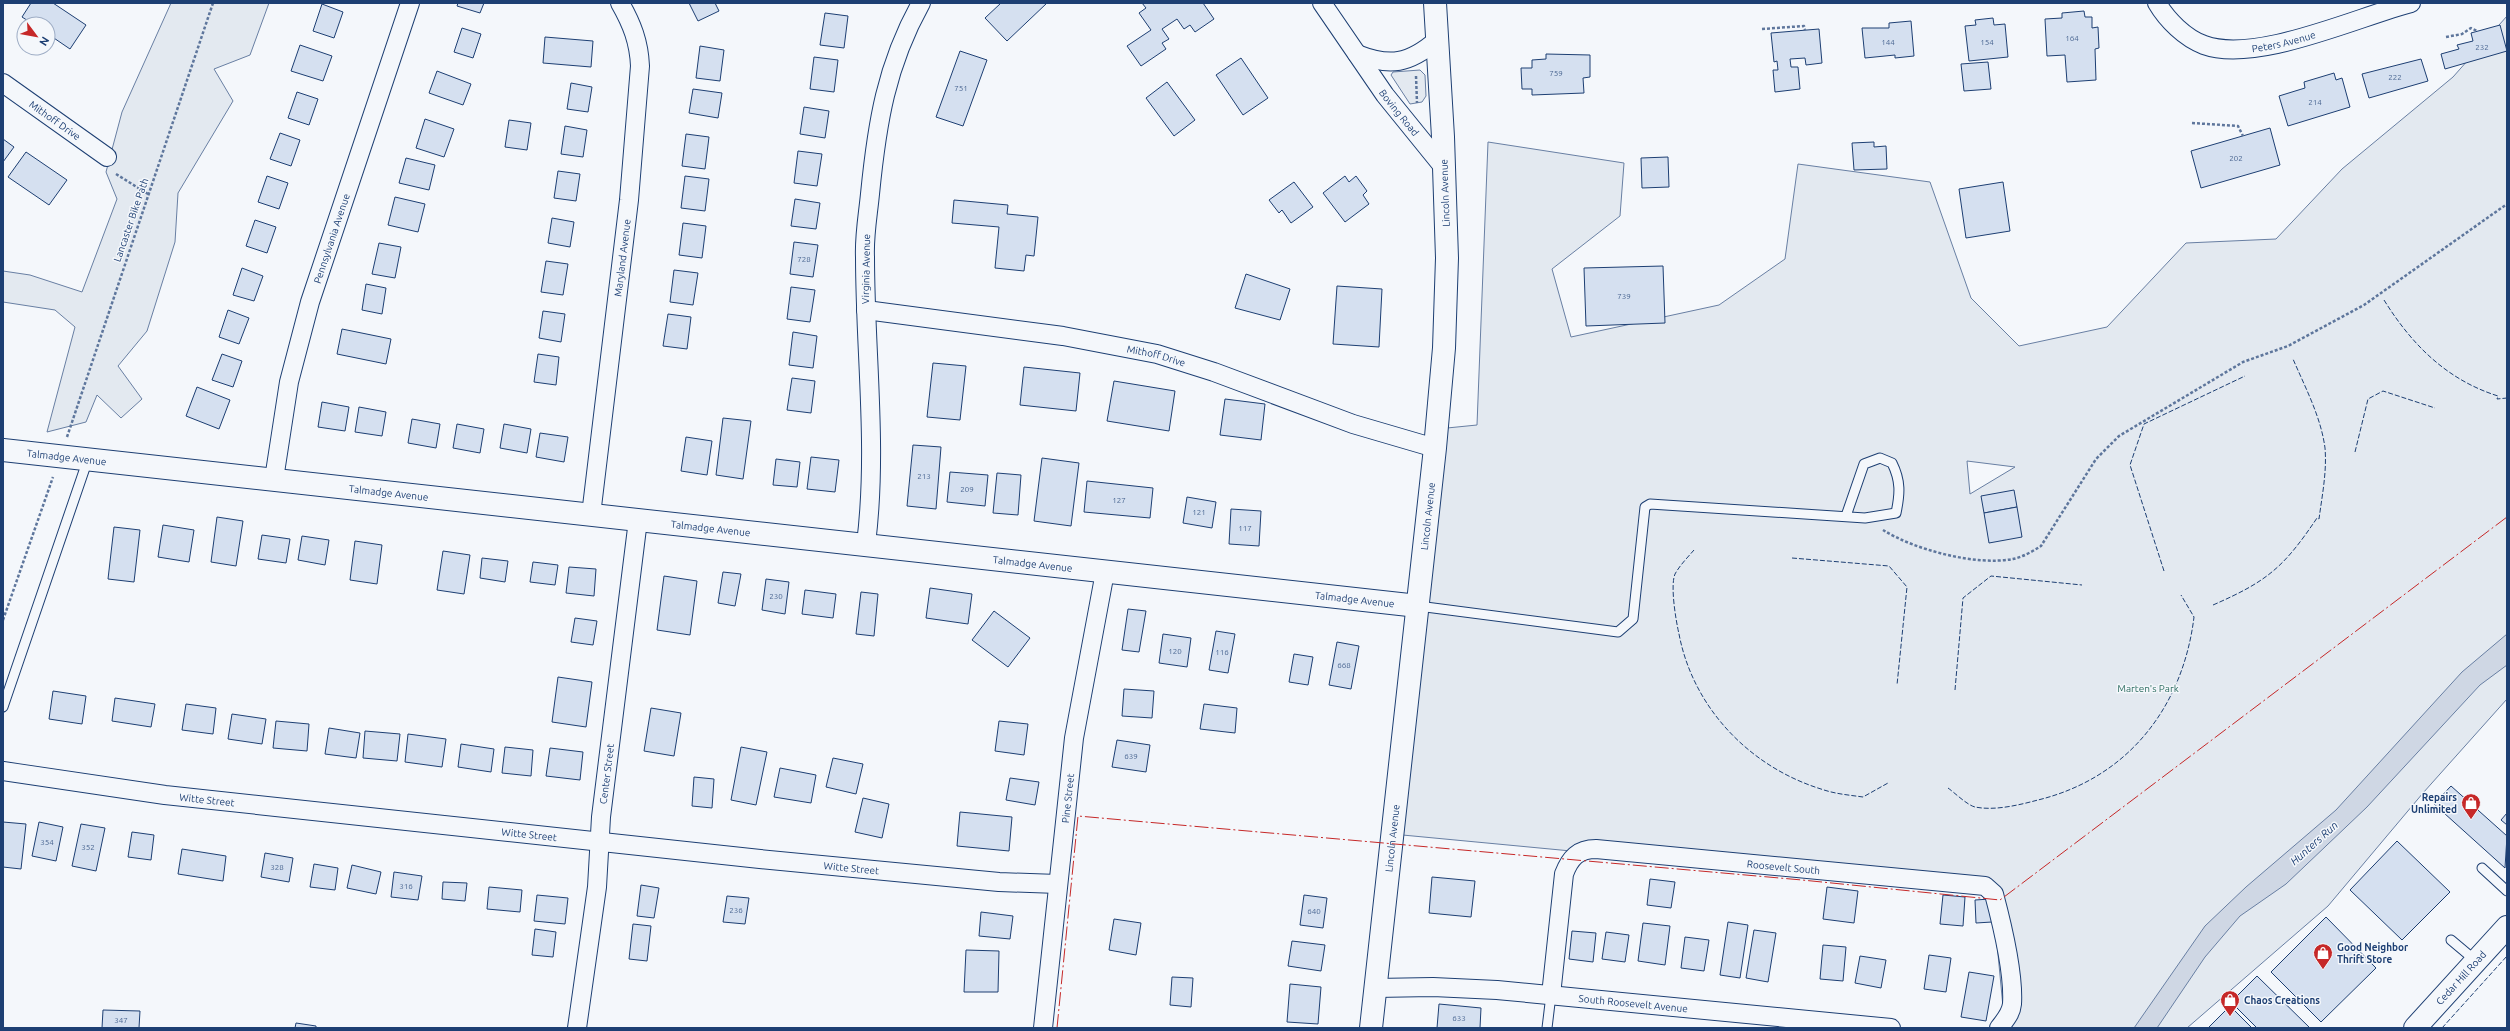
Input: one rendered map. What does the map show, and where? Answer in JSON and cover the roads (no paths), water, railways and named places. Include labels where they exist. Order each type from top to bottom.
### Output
[{"type":"street","name":"Pennsylvania Avenue","points":[[274,479],[289,382],[310,302],[410,3]]},
{"type":"street","name":"Maryland Avenue","points":[[591,515],[629,200],[640,66],[640,52],[632,24],[620,3]]},
{"type":"street","name":"Boving Road","points":[[1322,3],[1385,95],[1444,168]]},
{"type":"street","name":"Lincoln Avenue","points":[[1371,1028],[1435,448],[1444,348],[1448,258],[1435,3]]},
{"type":"street","name":"Peters Avenue","points":[[2160,8],[2180,30],[2204,45],[2237,50],[2258,48],[2284,41],[2411,3]]},
{"type":"street","name":"Virginia Avenue","points":[[866,544],[872,454],[864,255],[876,137],[888,81],[916,6]]},
{"type":"street","points":[[1357,54],[1374,60],[1395,62],[1422,53],[1437,40]]},
{"type":"street","name":"Mithoff Drive","points":[[3,83],[103,154]]},
{"type":"street","name":"Mithoff Drive","points":[[866,310],[1063,336],[1157,354],[1214,372],[1353,424],[1435,448]]},
{"type":"street","name":"Talmadge Avenue","points":[[3,450],[1418,606]]},
{"type":"street","name":"Center Street","points":[[577,1028],[597,887],[599,842],[638,520]]},
{"type":"street","name":"Pine Street","points":[[1043,1028],[1074,738],[1105,572]]},
{"type":"street","name":"Witte Street","points":[[3,771],[165,795],[599,842],[951,877],[1058,884]]},
{"type":"street","name":"Roosevelt South","points":[[1551,995],[1564,874],[1568,863],[1576,854],[1587,849],[1596,849],[1985,886],[1994,894],[2010,975],[2012,1004],[2009,1016],[1999,1028]]},
{"type":"street","name":"Cedar Hill Road","points":[[2415,1028],[2507,927]]},
{"type":"street","name":"South Roosevelt Avenue","points":[[1375,988],[1433,987],[1551,995],[1891,1028]]},
{"type":"lane","points":[[1418,606],[1618,632],[1633,619],[1645,507],[1650,504],[1865,518],[1896,513],[1900,494],[1898,476],[1892,463],[1880,458],[1864,464],[1846,516]]},
{"type":"lane","points":[[3,707],[88,459]]},
{"type":"lane","points":[[2482,868],[2507,891]]},
{"type":"lane","points":[[2452,940],[2476,961]]},
{"type":"lane","points":[[1548,1028],[1551,995]]},
{"type":"water","name":"Hunters Run","points":[[2507,634],[2507,665],[2480,685],[2367,807],[2286,884],[2240,916],[2205,957],[2157,1028],[2134,1028],[2205,926],[2246,887],[2336,810],[2462,672]]},
{"type":"place","name":"Repairs Unlimited","points":[[2471,820]]},
{"type":"place","name":"Good Neighbor Thrift Store","points":[[2323,970]]},
{"type":"place","name":"Chaos Creations","points":[[2230,1017]]},
{"type":"park label","name":"Marten's Park","points":[[2148,688]]}]
